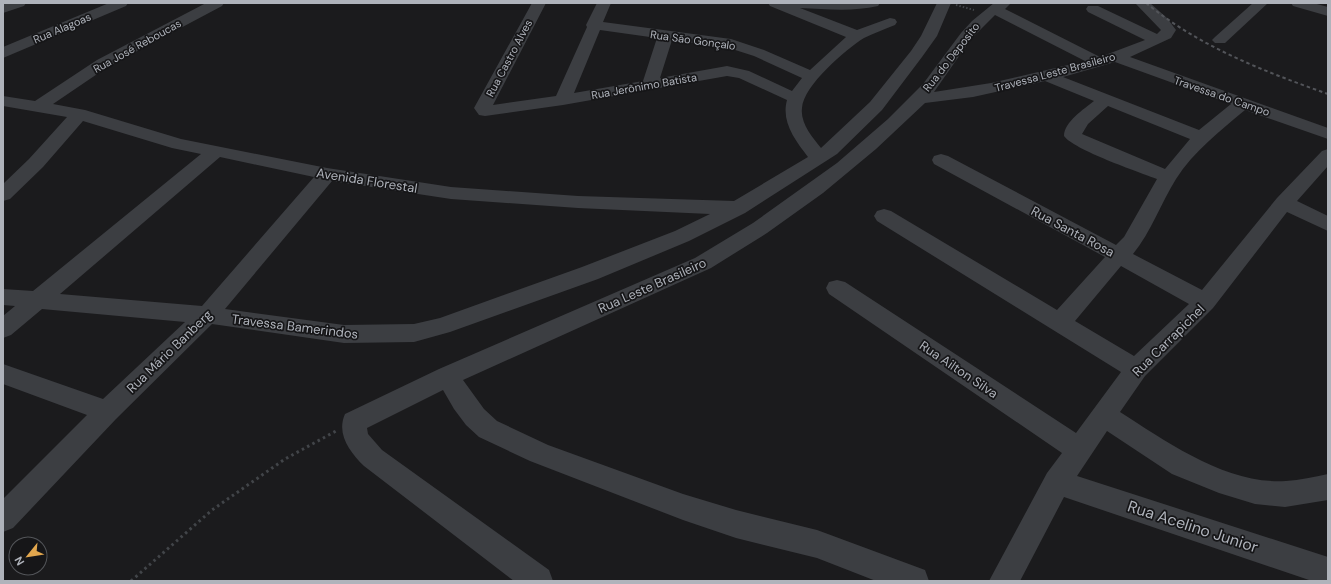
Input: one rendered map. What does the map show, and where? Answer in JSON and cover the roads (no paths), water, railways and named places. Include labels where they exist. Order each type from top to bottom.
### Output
[{"type":"street","points":[[3,9],[19,3]]},
{"type":"street","name":"Rua Alagoas","points":[[3,53],[120,3]]},
{"type":"street","name":"Rua José Reboucas","points":[[40,106],[103,63],[217,3]]},
{"type":"street","name":"Rua Castro Alves","points":[[487,111],[483,108],[539,3]]},
{"type":"street","points":[[563,100],[593,25],[604,3]]},
{"type":"street","points":[[775,3],[858,36]]},
{"type":"street","points":[[791,3],[845,6],[873,3]]},
{"type":"street","points":[[825,154],[876,106],[917,54],[928,36],[944,3]]},
{"type":"street","points":[[1093,9],[1157,40],[1166,35],[1169,30],[1162,21],[1142,3]]},
{"type":"street","points":[[1220,40],[1261,3]]},
{"type":"street","points":[[1298,3],[1328,12]]},
{"type":"street","points":[[995,8],[1099,62]]},
{"type":"street","name":"Rua do Deposito","points":[[919,98],[961,40],[995,8]]},
{"type":"street","points":[[825,154],[800,132],[795,120],[792,106],[795,98],[811,76],[858,36],[890,22]]},
{"type":"street","name":"Rua São Gonçalo","points":[[593,25],[665,37],[743,47],[811,76]]},
{"type":"street","points":[[650,85],[665,37]]},
{"type":"street","name":"Travessa Leste Brasileiro","points":[[919,98],[982,91],[1046,76],[1116,57],[1157,40]]},
{"type":"street","name":"Travessa do Campo","points":[[1116,57],[1328,134]]},
{"type":"street","name":"Rua Jerônimo Batista","points":[[487,111],[563,100],[733,71],[743,74],[795,98]]},
{"type":"street","points":[[1046,76],[1201,137]]},
{"type":"street","name":"Rua Leste Brasileiro","points":[[538,581],[373,458],[362,447],[357,438],[354,431],[354,422],[448,376],[704,263],[763,227],[875,141],[919,98]]},
{"type":"street","points":[[1105,100],[1082,120],[1073,131],[1073,136],[1090,145],[1168,177]]},
{"type":"street","name":"Avenida Florestal","points":[[3,101],[40,106],[79,114],[178,144],[327,174],[451,193],[514,199],[738,208]]},
{"type":"street","points":[[1060,322],[1131,242],[1168,177],[1201,137],[1243,103]]},
{"type":"street","points":[[3,195],[36,163],[79,114]]},
{"type":"street","points":[[825,154],[875,141]]},
{"type":"street","points":[[3,329],[216,151]]},
{"type":"street","name":"Travessa Bamerindos","points":[[3,297],[207,315],[344,334],[385,335],[414,333],[442,326],[590,274],[682,236],[738,208],[825,154]]},
{"type":"street","name":"Rua Carrapichel","points":[[1004,581],[1057,482],[1105,416],[1136,369],[1205,302],[1284,203],[1328,155]]},
{"type":"street","name":"Rua Santa Rosa","points":[[941,160],[1205,302]]},
{"type":"street","name":"Rua Mário Banberg","points":[[3,519],[107,411],[207,315],[327,174]]},
{"type":"street","points":[[1284,203],[1328,224]]},
{"type":"street","points":[[884,216],[1136,369]]},
{"type":"street","name":"Rua Ailton Silva","points":[[837,288],[1080,450]]},
{"type":"street","points":[[3,374],[107,411]]},
{"type":"street","points":[[448,376],[463,402],[474,417],[488,429],[539,453],[683,507],[736,524],[817,544],[886,569],[914,581]]},
{"type":"street","points":[[1105,416],[1181,464],[1218,481],[1255,491],[1285,494],[1328,486]]},
{"type":"street","name":"Rua Acelino Junior","points":[[1057,482],[1251,544],[1328,572]]},
{"type":"railway","points":[[1146,3],[1188,33],[1210,45],[1256,67],[1328,94]]}]
